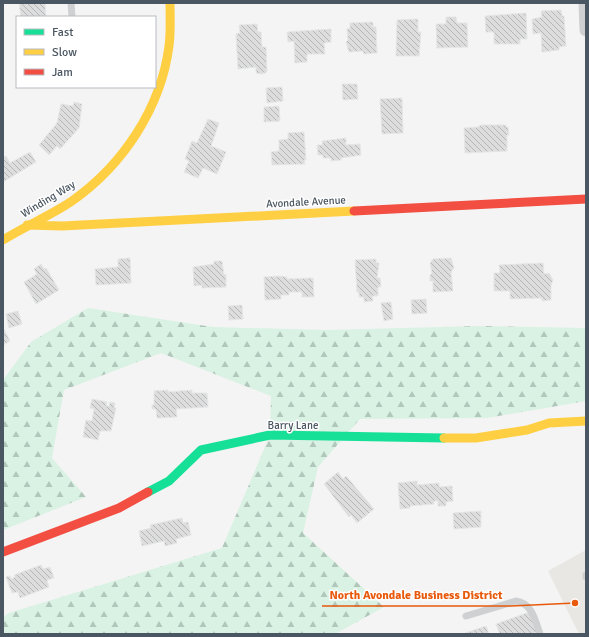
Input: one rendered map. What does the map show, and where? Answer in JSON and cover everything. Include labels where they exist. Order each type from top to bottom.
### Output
[{"type":"street","name":"Winding Way","points":[[3,240],[27,225],[72,201],[92,186],[114,164],[126,149],[152,105],[163,62],[168,51],[170,3]]},
{"type":"street","points":[[585,3],[586,30]]},
{"type":"street","name":"Avondale Avenue","points":[[27,225],[62,226],[586,199]]},
{"type":"street","name":"Barry Lane","points":[[3,552],[119,508],[169,481],[201,450],[232,442],[270,435],[366,438],[476,438],[527,430],[549,423],[586,420]]},
{"type":"lane","points":[[71,3],[72,16]]},
{"type":"lane","points":[[466,616],[516,601],[523,602],[530,607],[540,634]]},
{"type":"shaded area","points":[[586,550],[586,634],[579,634],[548,571]]},
{"type":"green space","points":[[88,308],[213,327],[326,330],[480,326],[586,328],[586,401],[487,418],[360,419],[318,467],[303,533],[384,607],[335,634],[3,634],[3,617],[9,613],[222,548],[270,435],[271,396],[161,353],[64,390],[52,458],[86,497],[3,530],[3,380],[31,342]]},
{"type":"building","points":[[19,3],[45,3],[46,16],[21,16]]},
{"type":"building","points":[[561,10],[562,16],[564,16],[566,46],[559,47],[559,50],[542,52],[541,33],[533,34],[532,19],[542,17],[541,11]]},
{"type":"building","points":[[526,13],[527,39],[520,39],[520,44],[494,44],[494,32],[486,32],[485,16]]},
{"type":"building","points":[[446,17],[456,17],[457,23],[467,23],[468,47],[437,48],[436,24],[446,24]]},
{"type":"building","points":[[418,19],[418,32],[421,32],[419,56],[396,56],[397,20]]},
{"type":"building","points":[[373,22],[373,27],[376,27],[377,53],[364,54],[363,51],[349,52],[346,42],[348,40],[347,29],[350,28],[350,23]]},
{"type":"building","points":[[257,24],[258,32],[261,32],[262,47],[266,47],[267,72],[262,74],[256,73],[256,67],[238,69],[236,34],[240,33],[239,25]]},
{"type":"building","points":[[331,29],[331,42],[324,43],[325,54],[307,54],[307,62],[295,63],[294,41],[288,42],[287,32]]},
{"type":"building","points":[[342,84],[357,84],[358,99],[343,100]]},
{"type":"building","points":[[282,87],[283,101],[267,103],[266,88]]},
{"type":"building","points":[[402,98],[403,133],[382,134],[380,99]]},
{"type":"building","points":[[74,102],[82,104],[79,128],[60,149],[57,146],[49,155],[39,145],[57,123],[61,104],[73,106]]},
{"type":"building","points":[[279,106],[280,121],[264,122],[264,107]]},
{"type":"building","points":[[208,119],[219,123],[211,146],[226,152],[217,174],[203,168],[198,178],[184,172],[189,161],[185,159],[192,141],[197,143]]},
{"type":"building","points":[[481,125],[506,125],[506,127],[508,127],[509,135],[507,135],[507,151],[465,153],[464,128],[478,127]]},
{"type":"building","points":[[304,132],[305,164],[272,165],[271,152],[279,151],[279,140],[288,139],[288,133]]},
{"type":"building","points":[[346,138],[346,145],[360,144],[361,155],[331,161],[331,158],[323,158],[323,155],[318,155],[317,145],[323,145],[322,141]]},
{"type":"building","points":[[30,152],[36,162],[3,182],[3,157],[6,156],[10,163]]},
{"type":"building","points":[[130,258],[131,283],[96,285],[95,269],[118,267],[118,259]]},
{"type":"building","points":[[451,258],[454,268],[451,272],[453,291],[433,292],[433,281],[430,281],[430,275],[432,273],[430,263],[433,259]]},
{"type":"building","points":[[376,259],[376,263],[379,263],[377,278],[380,278],[381,287],[378,287],[378,296],[372,296],[373,301],[364,302],[364,297],[359,297],[359,292],[357,292],[355,260]]},
{"type":"building","points":[[214,261],[222,261],[224,275],[226,274],[226,287],[202,288],[202,285],[194,286],[193,267],[214,264]]},
{"type":"building","points":[[543,263],[544,274],[549,273],[553,280],[551,285],[551,300],[542,301],[542,298],[510,299],[510,291],[494,291],[494,273],[500,273],[499,265]]},
{"type":"building","points":[[41,264],[44,269],[46,268],[59,290],[36,304],[24,282],[37,274],[34,269]]},
{"type":"building","points":[[264,277],[287,277],[287,279],[313,278],[314,297],[302,297],[302,292],[289,292],[289,295],[281,295],[281,299],[265,300]]},
{"type":"building","points":[[426,299],[427,313],[412,314],[411,300]]},
{"type":"building","points":[[391,302],[393,319],[384,321],[381,303]]},
{"type":"building","points":[[242,305],[243,319],[229,320],[228,306]]},
{"type":"building","points":[[18,311],[22,324],[9,328],[6,314]]},
{"type":"building","points":[[4,329],[10,341],[3,345],[3,330]]},
{"type":"building","points":[[168,390],[168,392],[192,390],[192,393],[207,393],[208,407],[176,409],[177,417],[157,418],[156,409],[152,409],[152,405],[154,405],[154,391]]},
{"type":"building","points":[[92,399],[107,402],[106,406],[109,406],[110,402],[115,403],[114,408],[116,408],[111,431],[100,431],[98,440],[83,437],[86,420],[92,421],[94,409],[90,408]]},
{"type":"building","points":[[338,472],[343,479],[346,476],[374,509],[357,523],[351,515],[349,517],[324,484]]},
{"type":"building","points":[[417,481],[417,485],[439,483],[439,487],[452,486],[453,501],[446,502],[446,506],[438,506],[438,501],[434,501],[434,504],[410,506],[410,508],[400,509],[398,483]]},
{"type":"building","points":[[481,511],[481,527],[454,529],[453,513]]},
{"type":"building","points":[[182,518],[183,523],[188,522],[191,535],[176,539],[177,543],[165,546],[164,541],[142,546],[139,531],[151,528],[150,525]]},
{"type":"building","points":[[41,565],[43,569],[50,567],[54,578],[47,580],[49,587],[20,598],[18,592],[12,593],[6,577],[10,576],[11,579],[15,577],[14,575]]},
{"type":"building","points":[[529,612],[537,632],[531,634],[500,634],[496,624]]},
{"type":"building","points":[[486,626],[489,634],[462,634]]},
{"type":"traffic: fast","points":[[148,492],[169,481],[201,450],[270,435],[444,438]]},
{"type":"traffic: slow","points":[[3,240],[64,206],[90,187],[108,170],[137,133],[158,91],[165,69],[170,40],[170,3]]},
{"type":"traffic: slow","points":[[27,225],[62,226],[354,211]]},
{"type":"traffic: slow","points":[[444,438],[476,438],[527,430],[549,423],[586,421]]},
{"type":"traffic: jam","points":[[354,211],[586,199]]},
{"type":"traffic: jam","points":[[3,552],[119,508],[148,492]]},
{"type":"place","name":"North Avondale Business District","points":[[575,603]]}]
